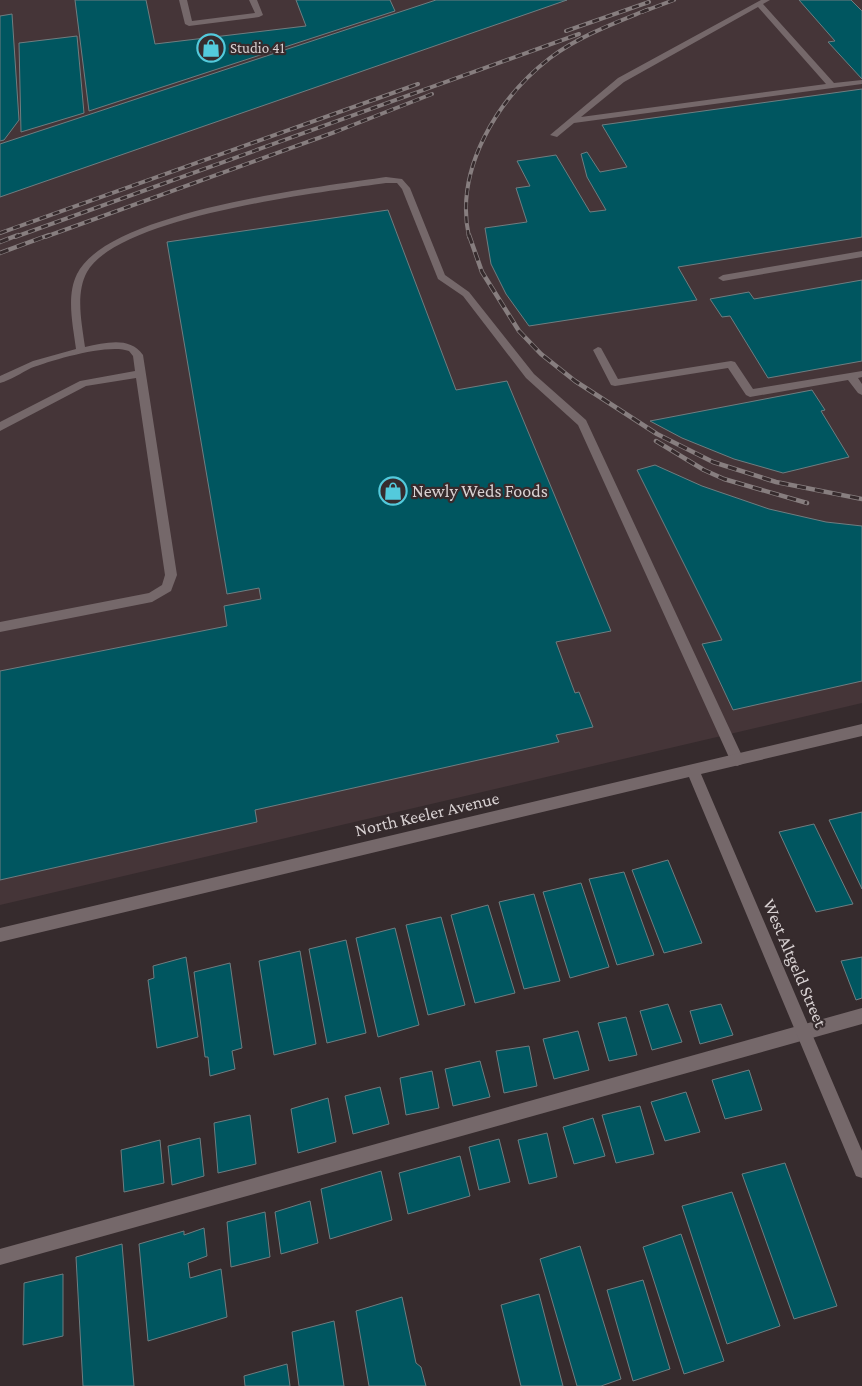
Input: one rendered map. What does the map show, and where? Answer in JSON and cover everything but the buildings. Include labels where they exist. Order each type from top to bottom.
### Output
[{"type":"street","points":[[183,0],[189,24],[259,16],[253,0]]},
{"type":"street","points":[[554,135],[620,80],[762,2],[832,86]]},
{"type":"street","points":[[570,121],[862,82]]},
{"type":"street","points":[[81,352],[75,294],[85,267],[110,245],[178,218],[258,198],[386,180],[399,181],[406,188],[441,277],[466,294],[530,376],[582,423],[737,760]]},
{"type":"street","points":[[723,278],[862,254]]},
{"type":"street","points":[[0,380],[28,366],[51,358],[117,345],[131,347],[138,355],[171,575],[168,588],[152,597],[0,627]]},
{"type":"street","points":[[598,350],[615,384],[731,364],[750,393],[862,374]]},
{"type":"street","points":[[0,427],[84,383],[141,374]]},
{"type":"street","points":[[851,376],[862,392]]},
{"type":"street","name":"North Keeler Avenue","points":[[0,935],[862,730]]},
{"type":"street","name":"West Altgeld Street","points":[[693,770],[862,1170]]},
{"type":"street","points":[[0,1257],[862,1016]]},
{"type":"shaded area","points":[[0,0],[862,0],[862,703],[0,905]]},
{"type":"railway","points":[[642,12],[674,0]]},
{"type":"railway","points":[[566,31],[649,2]]},
{"type":"railway","points":[[469,237],[466,211],[468,186],[474,161],[484,137],[513,93],[531,74],[561,50],[598,30],[649,9]]},
{"type":"railway","points":[[15,237],[579,34]]},
{"type":"railway","points":[[0,233],[418,84]]},
{"type":"railway","points":[[45,237],[335,132],[432,94]]},
{"type":"railway","points":[[0,242],[18,235]]},
{"type":"railway","points":[[0,253],[49,235]]},
{"type":"railway","points":[[469,235],[482,272],[519,331],[541,354],[575,381],[657,434],[713,462],[776,482],[862,499]]},
{"type":"railway","points":[[656,441],[704,470],[724,479],[807,503]]},
{"type":"place","name":"Studio 41","points":[[211,48]]},
{"type":"place","name":"Newly Weds Foods","points":[[393,491]]}]
